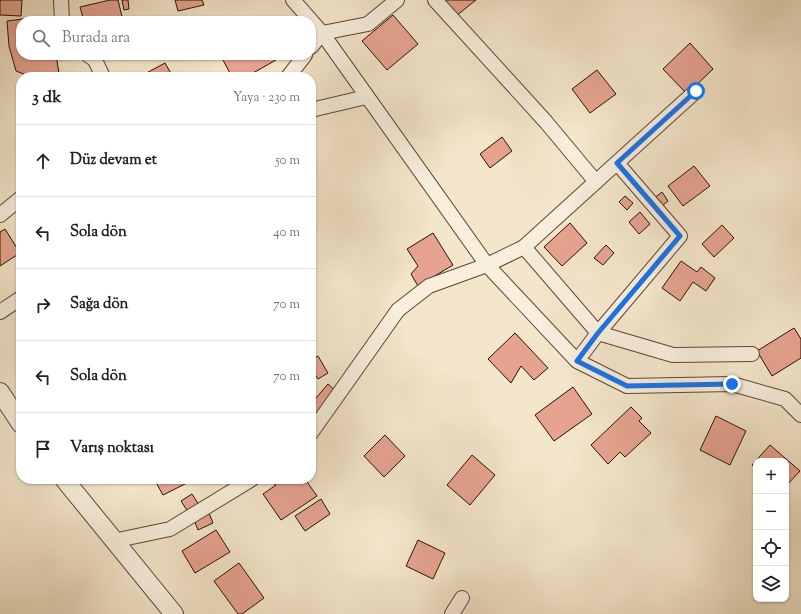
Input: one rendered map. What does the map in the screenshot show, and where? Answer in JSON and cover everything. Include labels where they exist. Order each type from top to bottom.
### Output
[{"type":"street","points":[[61,0],[62,16]]},
{"type":"street","points":[[293,0],[307,16]]},
{"type":"street","points":[[316,41],[322,34],[368,24],[397,0]]},
{"type":"street","points":[[435,0],[546,122],[596,182]]},
{"type":"street","points":[[316,27],[487,265],[577,361],[627,386],[732,384],[785,399],[801,416]]},
{"type":"street","points":[[94,60],[100,72]]},
{"type":"street","points":[[292,72],[301,60]]},
{"type":"street","points":[[316,426],[398,310],[429,286],[487,265],[524,248],[696,91]]},
{"type":"street","points":[[316,109],[366,97]]},
{"type":"street","points":[[577,361],[598,333],[680,236],[617,163]]},
{"type":"street","points":[[0,215],[16,202]]},
{"type":"street","points":[[524,248],[598,333],[673,355],[752,354]]},
{"type":"street","points":[[0,312],[16,301]]},
{"type":"street","points":[[0,392],[16,416]]},
{"type":"street","points":[[68,484],[174,614]]},
{"type":"street","points":[[113,540],[170,529],[244,484]]},
{"type":"street","points":[[452,614],[462,598]]},
{"type":"building","points":[[0,0],[22,0],[21,16],[0,15]]},
{"type":"building","points":[[110,0],[118,0],[122,16],[83,16],[80,7]]},
{"type":"building","points":[[122,0],[128,0],[129,9],[124,10]]},
{"type":"building","points":[[175,0],[202,0],[204,5],[178,11]]},
{"type":"building","points":[[443,0],[476,0],[456,16]]},
{"type":"building","points":[[393,15],[418,44],[387,70],[362,41]]},
{"type":"building","points":[[16,20],[16,60],[57,60],[59,72],[16,71],[9,46],[7,21]]},
{"type":"building","points":[[690,43],[713,69],[687,94],[663,69]]},
{"type":"building","points":[[223,60],[276,60],[255,72],[229,72]]},
{"type":"building","points":[[165,63],[170,72],[148,72]]},
{"type":"building","points":[[597,70],[616,94],[590,113],[572,89]]},
{"type":"building","points":[[502,137],[512,151],[490,168],[480,154]]},
{"type":"building","points":[[694,166],[710,186],[683,206],[668,186]]},
{"type":"building","points":[[662,192],[668,201],[660,208],[653,199]]},
{"type":"building","points":[[625,196],[633,203],[627,210],[619,202]]},
{"type":"building","points":[[640,212],[650,224],[639,234],[629,222]]},
{"type":"building","points":[[570,223],[587,243],[562,266],[544,247]]},
{"type":"building","points":[[722,225],[734,238],[714,257],[702,244]]},
{"type":"building","points":[[5,229],[16,247],[16,256],[0,266],[0,232]]},
{"type":"building","points":[[433,233],[453,265],[418,286],[411,274],[418,266],[407,249]]},
{"type":"building","points":[[606,245],[614,253],[603,265],[594,258]]},
{"type":"building","points":[[681,261],[697,272],[701,267],[715,278],[706,291],[693,282],[680,301],[662,288]]},
{"type":"building","points":[[794,328],[801,339],[801,358],[772,376],[757,351]]},
{"type":"building","points":[[515,333],[548,368],[534,380],[521,366],[511,383],[488,359]]},
{"type":"building","points":[[318,356],[328,373],[318,379],[316,376],[316,357]]},
{"type":"building","points":[[328,384],[339,394],[316,420],[316,398]]},
{"type":"building","points":[[573,387],[592,414],[554,441],[535,415]]},
{"type":"building","points":[[631,407],[642,418],[639,421],[651,433],[625,457],[620,452],[608,464],[591,445]]},
{"type":"building","points":[[716,416],[746,431],[730,465],[700,450]]},
{"type":"building","points":[[385,435],[405,456],[384,477],[364,456]]},
{"type":"building","points":[[770,445],[785,458],[758,458]]},
{"type":"building","points":[[472,455],[495,475],[470,505],[447,485]]},
{"type":"building","points":[[789,461],[800,471],[789,483]]},
{"type":"building","points":[[157,484],[185,484],[163,495]]},
{"type":"building","points":[[274,484],[309,484],[317,496],[281,520],[263,494],[276,485]]},
{"type":"building","points":[[192,494],[199,505],[188,512],[181,501]]},
{"type":"building","points":[[321,499],[330,514],[305,531],[295,516]]},
{"type":"building","points":[[209,513],[213,523],[198,530],[194,520]]},
{"type":"building","points":[[216,530],[230,552],[195,573],[182,551]]},
{"type":"building","points":[[418,540],[445,553],[433,579],[406,566]]},
{"type":"building","points":[[239,563],[264,598],[242,614],[238,614],[214,581]]},
{"type":"route","points":[[696,91],[617,163],[680,236],[598,333],[577,361],[627,386],[732,384]]}]
